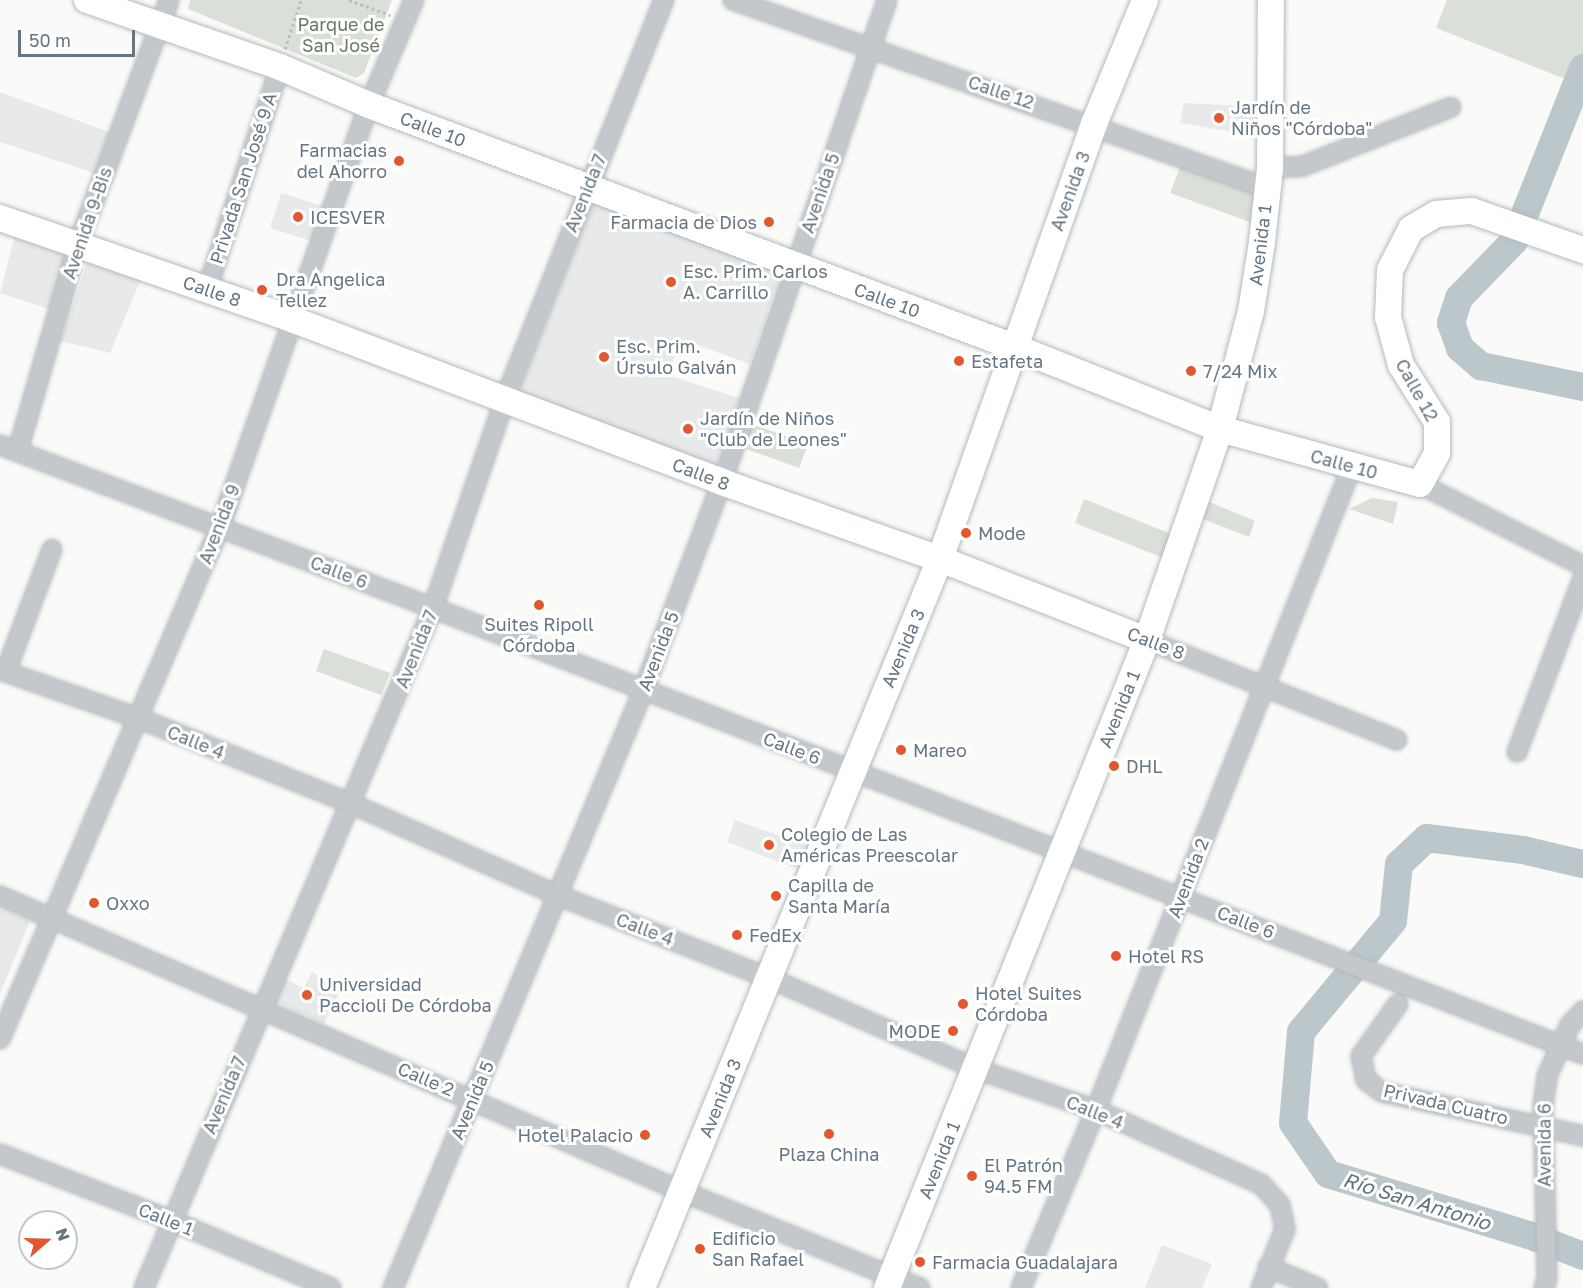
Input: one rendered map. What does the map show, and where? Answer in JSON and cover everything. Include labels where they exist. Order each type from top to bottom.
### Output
[{"type":"main road","name":"Calle 10","points":[[87,0],[164,11],[283,56],[369,105],[794,266],[1014,346],[1221,429],[1420,484]]},
{"type":"main road","name":"Avenida 3","points":[[642,1288],[940,559],[1094,124],[1145,0]]},
{"type":"main road","name":"Avenida 1","points":[[890,1282],[1147,640],[1221,429],[1251,310],[1268,178],[1271,0]]},
{"type":"main road","name":"Calle 12","points":[[1420,484],[1437,453],[1437,422],[1401,365],[1392,340],[1388,317],[1390,270],[1411,229],[1424,219],[1456,210],[1485,214],[1583,250]]},
{"type":"main road","name":"Calle 8","points":[[0,218],[294,320],[722,482],[940,559],[1147,640]]},
{"type":"street","name":"Avenida 9","points":[[0,1039],[220,527],[369,105],[414,0]]},
{"type":"street","name":"Avenida 7","points":[[144,1288],[170,1220],[352,804],[433,608],[505,399],[586,187],[664,0]]},
{"type":"street","name":"Calle 12","points":[[733,0],[1094,124],[1268,178],[1304,166],[1451,107]]},
{"type":"street","name":"Avenida 5","points":[[393,1288],[643,690],[722,482],[886,0]]},
{"type":"street","name":"Avenida 9-Bis","points":[[18,450],[78,244],[164,11]]},
{"type":"street","name":"Privada San José 9 A","points":[[207,290],[283,56]]},
{"type":"street","name":"Calle 6","points":[[0,445],[433,608],[1583,1054]]},
{"type":"street","name":"Avenida 2","points":[[1021,1288],[1096,1110],[1352,466]]},
{"type":"street","name":"Calle 10","points":[[1420,484],[1583,566]]},
{"type":"street","points":[[3,670],[52,549]]},
{"type":"street","points":[[1517,752],[1583,578]]},
{"type":"street","name":"Calle 8","points":[[1147,640],[1397,740]]},
{"type":"street","name":"Calle 4","points":[[3,670],[138,718],[352,804],[557,895],[769,978],[976,1069],[1096,1110],[1261,1184],[1280,1204],[1285,1229],[1268,1267]]},
{"type":"street","name":"Calle 2","points":[[0,896],[890,1282],[920,1288]]},
{"type":"street","name":"Privada Cuatro","points":[[1398,1004],[1361,1056],[1366,1080],[1382,1092],[1583,1136]]},
{"type":"street","name":"Avenida 6","points":[[1545,1283],[1544,1198],[1547,1076],[1559,1045],[1583,1011]]},
{"type":"street","name":"Calle 1","points":[[0,1154],[170,1220],[330,1288]]},
{"type":"street","points":[[1261,1288],[1268,1267],[1318,1288]]},
{"type":"path","points":[[283,56],[301,0]]},
{"type":"path","points":[[349,0],[390,15]]},
{"type":"path","points":[[386,25],[393,8]]},
{"type":"shaded area","points":[[0,92],[109,132],[94,173],[0,142]]},
{"type":"shaded area","name":"Jardín de Niños \"Córdoba\"","points":[[1184,103],[1258,107],[1257,136],[1180,123]]},
{"type":"shaded area","name":"ICESVER","points":[[281,193],[326,207],[315,242],[270,228]]},
{"type":"shaded area","points":[[596,201],[781,273],[750,364],[681,339],[668,375],[739,398],[716,465],[518,394]]},
{"type":"shaded area","points":[[16,231],[71,248],[52,310],[0,293]]},
{"type":"shaded area","points":[[89,258],[142,277],[110,353],[60,341]]},
{"type":"shaded area","name":"Colegio de Las Américas Preescolar","points":[[735,820],[812,847],[802,871],[727,842]]},
{"type":"shaded area","points":[[0,909],[30,921],[0,994]]},
{"type":"shaded area","name":"Universidad Paccioli De Córdoba","points":[[312,972],[342,987],[324,1024],[273,1001],[283,978],[304,988]]},
{"type":"shaded area","points":[[1162,1245],[1212,1264],[1202,1288],[1145,1288]]},
{"type":"green space","name":"Parque de San José","points":[[190,0],[392,0],[364,73],[356,78],[188,9]]},
{"type":"green space","points":[[1447,0],[1583,0],[1583,86],[1436,28]]},
{"type":"green space","points":[[1181,165],[1254,192],[1250,222],[1170,193]]},
{"type":"green space","points":[[751,424],[808,444],[799,468],[743,448]]},
{"type":"green space","points":[[1372,498],[1398,502],[1393,524],[1349,509]]},
{"type":"green space","points":[[1084,499],[1176,536],[1166,559],[1075,523]]},
{"type":"green space","points":[[1207,501],[1255,521],[1249,537],[1200,518]]},
{"type":"green space","points":[[324,649],[390,673],[381,695],[316,671]]},
{"type":"waterway","name":"Río San Antonio","points":[[1583,68],[1514,241],[1459,298],[1451,323],[1460,348],[1481,366],[1583,387]]},
{"type":"waterway","name":"Río San Antonio","points":[[1583,864],[1523,850],[1427,838],[1399,864],[1393,921],[1301,1032],[1293,1123],[1328,1174],[1529,1235],[1583,1256]]},
{"type":"place","name":"Jardín de Niños \"Córdoba\"","points":[[1219,118]]},
{"type":"place","name":"Farmacias del Ahorro","points":[[399,161]]},
{"type":"place","name":"ICESVER","points":[[298,217]]},
{"type":"place","name":"Farmacia de Dios","points":[[769,222]]},
{"type":"place","name":"Esc. Prim. Carlos A. Carrillo","points":[[671,282]]},
{"type":"place","name":"Dra Angelica Tellez","points":[[262,290]]},
{"type":"place","name":"Esc. Prim. Úrsulo Galván","points":[[604,357]]},
{"type":"place","name":"Estafeta","points":[[959,361]]},
{"type":"place","name":"7/24 Mix","points":[[1191,371]]},
{"type":"place","name":"Jardín de Niños \"Club de Leones\"","points":[[688,429]]},
{"type":"place","name":"Mode","points":[[966,533]]},
{"type":"place","name":"Suites Ripoll Córdoba","points":[[539,605]]},
{"type":"place","name":"Mareo","points":[[901,750]]},
{"type":"place","name":"DHL","points":[[1114,766]]},
{"type":"place","name":"Colegio de Las Américas Preescolar","points":[[769,845]]},
{"type":"place","name":"Capilla de Santa María","points":[[776,896]]},
{"type":"place","name":"Oxxo","points":[[94,903]]},
{"type":"place","name":"FedEx","points":[[737,935]]},
{"type":"place","name":"Hotel RS","points":[[1116,956]]},
{"type":"place","name":"Universidad Paccioli De Córdoba","points":[[307,995]]},
{"type":"place","name":"Hotel Suites Córdoba","points":[[963,1004]]},
{"type":"place","name":"MODE","points":[[953,1031]]},
{"type":"place","name":"Plaza China","points":[[829,1134]]},
{"type":"place","name":"Hotel Palacio","points":[[645,1135]]},
{"type":"place","name":"El Patrón 94.5 FM","points":[[972,1176]]},
{"type":"place","name":"Edificio San Rafael","points":[[700,1249]]},
{"type":"place","name":"Farmacia Guadalajara","points":[[920,1262]]}]
